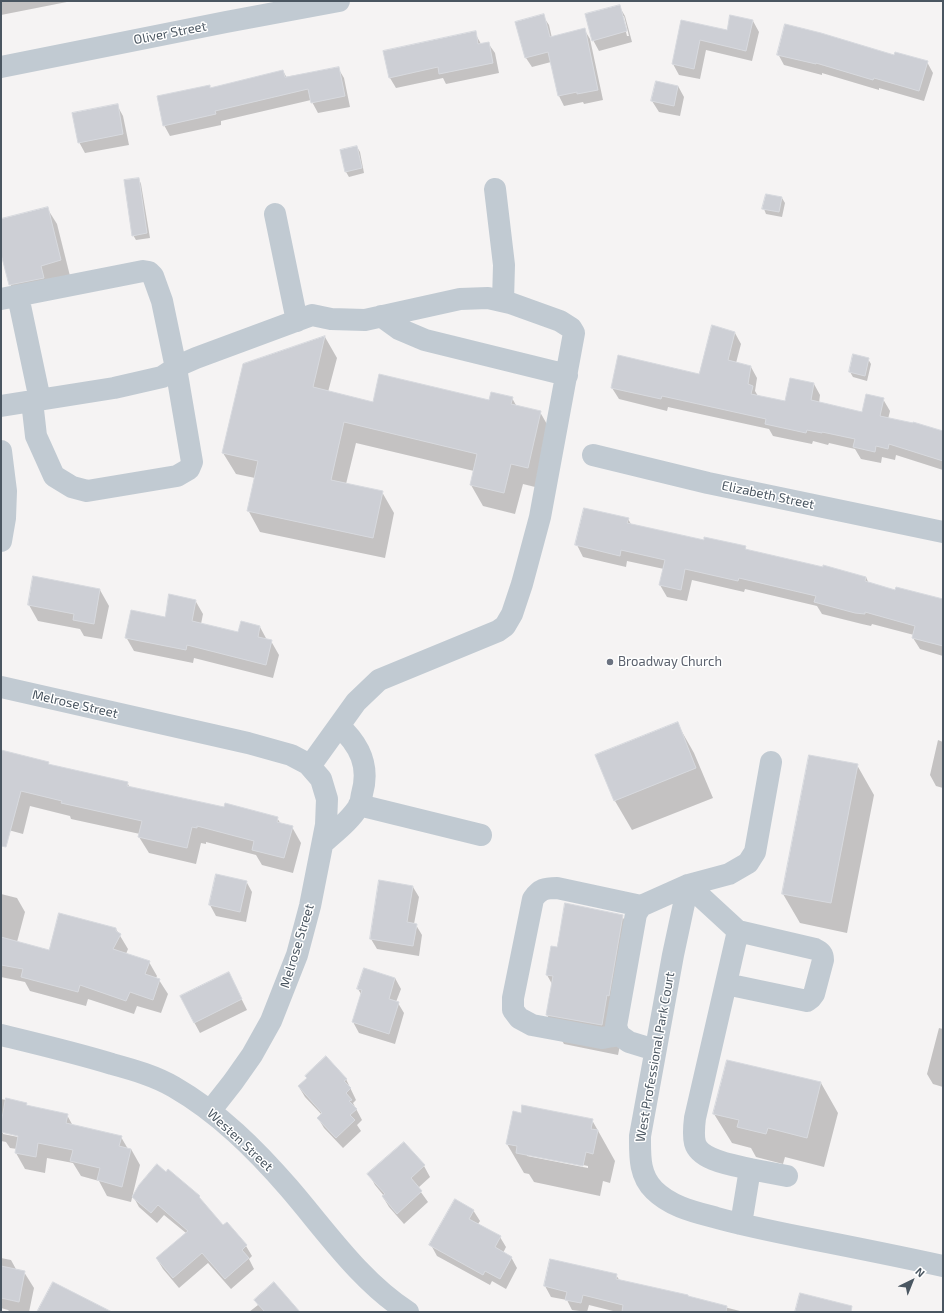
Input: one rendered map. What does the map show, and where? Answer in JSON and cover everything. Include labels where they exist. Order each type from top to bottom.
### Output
[{"type":"street","name":"Oliver Street","points":[[1,68],[226,22],[339,1]]},
{"type":"street","points":[[495,189],[504,265],[502,301]]},
{"type":"street","points":[[275,214],[297,321]]},
{"type":"street","points":[[143,271],[148,272],[153,276],[162,301],[176,368],[192,462],[189,469],[177,476],[87,491],[72,487],[54,476],[36,436],[36,401],[9,297],[143,271]]},
{"type":"street","points":[[1,406],[114,388],[162,377],[196,358],[312,315],[331,319],[365,320],[460,299],[488,298],[502,301],[560,321],[571,328],[574,333],[540,517],[522,584],[512,614],[505,626],[498,631],[379,680],[356,702],[310,766]]},
{"type":"street","points":[[381,316],[399,329],[425,340],[567,375]]},
{"type":"street","points":[[1,451],[6,491],[1,541]]},
{"type":"street","name":"Elizabeth Street","points":[[593,456],[708,483],[943,532]]},
{"type":"street","name":"Melrose Street","points":[[1,687],[248,743],[291,755],[310,766],[321,779],[327,800],[326,825],[310,906],[297,955],[271,1021],[252,1055],[233,1082],[210,1110]]},
{"type":"street","points":[[323,843],[345,824],[359,805],[366,781],[362,756],[344,720]]},
{"type":"street","points":[[655,1050],[629,1042],[619,1035],[616,1026],[636,914],[641,906],[688,885],[729,874],[748,863],[755,852],[771,762]]},
{"type":"street","points":[[359,805],[481,835]]},
{"type":"street","points":[[688,885],[738,931],[815,949],[823,955],[814,994],[807,1001],[726,984]]},
{"type":"street","name":"West Professional Park Court","points":[[688,885],[673,955],[640,1136],[641,1165],[644,1174],[654,1190],[670,1202],[690,1211],[741,1224],[943,1266]]},
{"type":"street","points":[[619,1035],[602,1038],[532,1025],[519,1018],[513,1010],[513,998],[533,899],[538,892],[545,888],[557,888],[641,906]]},
{"type":"street","points":[[738,931],[695,1118],[695,1144],[700,1152],[708,1157],[750,1169],[787,1176]]},
{"type":"street","name":"Westen Street","points":[[1,1036],[84,1055],[146,1074],[174,1087],[210,1110],[225,1122],[254,1150],[288,1187],[351,1262],[374,1286],[408,1312]]},
{"type":"street","points":[[741,1224],[750,1169]]},
{"type":"building","points":[[620,5],[627,31],[592,41],[585,14]]},
{"type":"building","points":[[544,14],[550,37],[585,28],[598,90],[558,96],[548,52],[525,58],[515,22]]},
{"type":"building","points":[[730,15],[753,20],[746,51],[700,40],[694,69],[672,64],[681,20],[727,30]]},
{"type":"building","points":[[785,24],[894,55],[895,52],[928,61],[919,91],[874,78],[873,80],[816,63],[777,55]]},
{"type":"building","points":[[476,31],[478,44],[489,42],[493,63],[439,74],[438,67],[389,78],[383,51]]},
{"type":"building","points":[[339,67],[345,96],[311,103],[308,89],[215,111],[216,114],[163,126],[157,96],[210,85],[210,88],[283,70],[285,77]]},
{"type":"building","points":[[656,81],[678,86],[674,106],[651,101]]},
{"type":"building","points":[[118,104],[123,134],[78,143],[72,113]]},
{"type":"building","points":[[357,146],[362,168],[345,172],[340,150]]},
{"type":"building","points":[[139,178],[147,233],[132,236],[124,180]]},
{"type":"building","points":[[766,194],[782,197],[779,212],[762,209]]},
{"type":"building","points":[[48,207],[61,260],[41,266],[44,278],[9,285],[1,254],[1,219]]},
{"type":"building","points":[[712,325],[735,332],[728,360],[751,366],[748,384],[753,386],[751,394],[785,401],[790,378],[814,383],[811,400],[862,412],[866,394],[884,398],[880,416],[913,422],[943,431],[943,461],[889,444],[888,449],[876,446],[875,452],[853,447],[855,439],[807,430],[806,433],[765,424],[766,419],[662,396],[661,399],[611,388],[618,355],[699,374]]},
{"type":"building","points":[[325,336],[313,387],[373,402],[379,374],[489,400],[491,392],[513,397],[511,404],[541,411],[528,468],[511,464],[504,493],[470,485],[477,454],[344,422],[331,480],[383,491],[373,538],[247,511],[258,461],[222,453],[243,364]]},
{"type":"building","points":[[853,354],[869,358],[865,376],[849,372]]},
{"type":"building","points":[[584,508],[629,518],[627,523],[704,540],[704,537],[746,546],[745,549],[823,567],[823,565],[866,577],[865,581],[895,590],[896,587],[943,599],[943,646],[912,638],[915,626],[865,612],[865,614],[855,613],[814,602],[816,596],[739,578],[738,581],[685,569],[681,590],[659,585],[665,560],[621,550],[620,556],[575,545]]},
{"type":"building","points":[[33,576],[100,589],[94,624],[73,620],[74,614],[28,605]]},
{"type":"building","points":[[169,594],[196,600],[192,621],[238,632],[241,621],[260,626],[258,637],[272,640],[266,665],[187,645],[186,650],[125,638],[131,610],[165,617]]},
{"type":"building","points":[[678,722],[696,768],[614,801],[595,755]]},
{"type":"building","points":[[1,750],[49,762],[48,764],[128,782],[127,786],[224,807],[225,803],[278,817],[277,822],[293,826],[284,858],[252,850],[254,841],[197,826],[197,828],[192,827],[187,848],[138,837],[142,821],[61,803],[62,801],[21,791],[6,847],[1,846]]},
{"type":"building","points":[[809,755],[858,764],[831,903],[782,894]]},
{"type":"building","points":[[216,874],[247,881],[240,912],[209,905]]},
{"type":"building","points":[[379,880],[413,886],[407,922],[417,924],[413,946],[370,939]]},
{"type":"building","points":[[565,903],[623,915],[609,996],[607,995],[602,1025],[546,1015],[553,976],[546,975],[551,946],[557,947]]},
{"type":"building","points":[[59,913],[116,928],[116,931],[121,934],[113,949],[150,961],[145,974],[160,979],[153,1000],[130,992],[126,1001],[80,985],[78,992],[21,977],[23,969],[1,965],[1,937],[49,950]]},
{"type":"building","points":[[364,968],[395,978],[389,999],[399,1002],[389,1034],[352,1022],[362,990],[357,989]]},
{"type":"building","points":[[229,972],[242,999],[194,1023],[180,996]]},
{"type":"building","points":[[326,1056],[347,1079],[344,1081],[351,1088],[346,1093],[352,1100],[349,1101],[357,1109],[350,1115],[355,1120],[336,1138],[317,1118],[322,1113],[298,1086],[307,1078],[305,1076]]},
{"type":"building","points":[[727,1060],[821,1082],[807,1138],[768,1128],[766,1134],[737,1127],[739,1120],[713,1114]]},
{"type":"building","points":[[6,1098],[27,1103],[26,1105],[68,1114],[66,1123],[122,1136],[119,1146],[131,1149],[122,1187],[97,1180],[100,1168],[70,1161],[73,1150],[38,1143],[36,1157],[15,1153],[18,1136],[1,1132]]},
{"type":"building","points":[[522,1105],[593,1119],[591,1129],[598,1130],[593,1154],[586,1152],[583,1166],[516,1153],[517,1146],[506,1144],[513,1111],[521,1113]]},
{"type":"building","points":[[404,1142],[425,1165],[411,1178],[422,1191],[397,1214],[382,1196],[385,1194],[367,1174]]},
{"type":"building","points":[[157,1164],[166,1172],[168,1169],[200,1196],[199,1197],[223,1225],[227,1222],[247,1245],[242,1250],[249,1258],[225,1279],[202,1253],[173,1278],[156,1258],[188,1231],[158,1205],[151,1213],[132,1197],[139,1185]]},
{"type":"building","points":[[455,1199],[474,1210],[469,1219],[501,1236],[495,1247],[512,1257],[500,1279],[485,1271],[483,1275],[429,1245]]},
{"type":"building","points":[[550,1259],[617,1274],[616,1279],[688,1295],[727,1306],[726,1312],[622,1312],[623,1305],[583,1295],[581,1303],[565,1300],[567,1292],[544,1286]]},
{"type":"building","points":[[1,1266],[25,1271],[19,1302],[1,1298]]},
{"type":"building","points":[[53,1282],[112,1312],[37,1312]]},
{"type":"building","points":[[274,1282],[300,1312],[265,1312],[254,1300]]},
{"type":"building","points":[[800,1293],[852,1306],[851,1312],[795,1312]]},
{"type":"place","name":"Broadway Church","points":[[610,662]]}]
